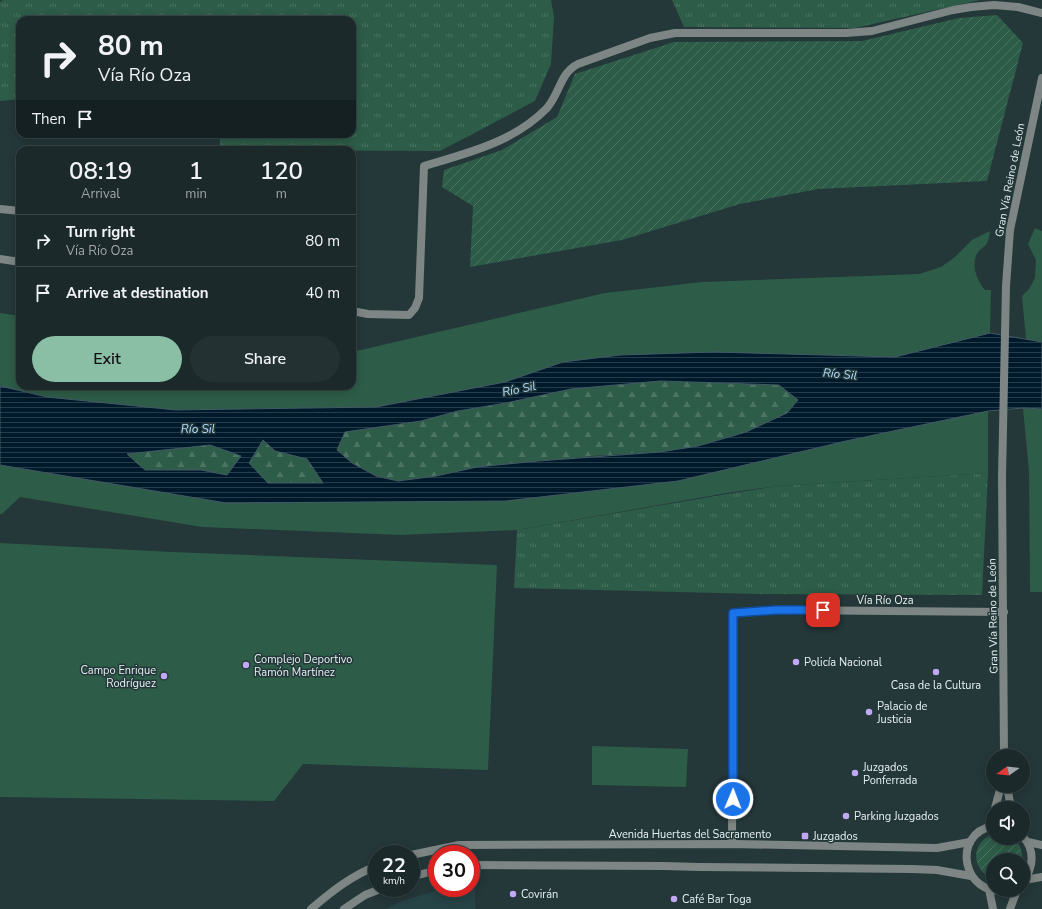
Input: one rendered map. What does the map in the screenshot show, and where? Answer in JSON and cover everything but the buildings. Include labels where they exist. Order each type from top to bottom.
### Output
[{"type":"street","points":[[356,312],[368,314],[409,315],[415,308],[419,298],[424,166],[492,145],[527,126],[551,103],[566,73],[571,67],[650,38],[676,33],[846,33],[872,31],[953,10],[994,5],[1018,7],[1042,13]]},
{"type":"street","name":"Gran Vía Reino de León","points":[[1004,749],[1002,476],[1006,286],[1010,230],[1042,78]]},
{"type":"street","points":[[0,209],[16,211]]},
{"type":"street","points":[[0,259],[16,261]]},
{"type":"street","name":"Vía Río Oza","points":[[732,844],[733,613],[776,610],[1004,612]]},
{"type":"street","points":[[986,829],[978,832],[970,842],[966,859],[971,876],[979,884],[986,888]]},
{"type":"street","points":[[1030,840],[1042,845]]},
{"type":"street","name":"Avenida Huertas del Sacramento","points":[[420,852],[459,845],[732,844],[937,848],[970,842]]},
{"type":"street","points":[[1028,845],[1032,856],[1030,869]]},
{"type":"street","points":[[480,865],[648,865],[700,867],[912,869],[936,870],[971,876]]},
{"type":"street","points":[[311,909],[336,887],[368,869]]},
{"type":"street","points":[[1030,879],[1042,877]]},
{"type":"street","points":[[344,909],[368,894]]},
{"type":"street","points":[[991,897],[993,909]]},
{"type":"street","points":[[1010,909],[1014,897]]},
{"type":"shaded area","points":[[428,893],[428,897],[475,897],[475,909],[386,909],[401,901],[420,897],[420,896]]},
{"type":"green space","points":[[3,0],[551,0],[554,17],[551,64],[535,101],[440,151],[356,151],[356,146],[220,146],[220,138],[356,138],[356,16],[16,16],[16,99],[0,101],[0,2]]},
{"type":"green space","points":[[672,0],[980,0],[855,28],[684,27]]},
{"type":"green space","points":[[997,15],[1023,43],[987,181],[818,189],[740,204],[622,240],[470,267],[473,206],[442,187],[444,170],[502,150],[557,117],[575,74],[674,42],[862,41],[959,18]]},
{"type":"green space","points":[[1035,228],[1042,231],[1042,342],[1026,339],[1022,296],[1029,289],[1035,278],[1036,260],[1028,244]]},
{"type":"green space","points":[[990,231],[987,243],[979,251],[976,257],[975,267],[977,277],[982,286],[985,290],[991,290],[990,333],[895,357],[714,352],[620,355],[563,362],[505,382],[376,407],[176,410],[47,397],[17,390],[356,390],[356,351],[605,293],[702,282],[919,274],[941,267],[955,257],[972,240]]},
{"type":"green space","points":[[0,313],[16,315],[16,390],[0,386]]},
{"type":"green space","points":[[660,381],[779,385],[798,400],[787,413],[746,432],[698,446],[660,452],[590,456],[398,481],[376,476],[352,463],[337,450],[345,432],[421,421],[458,411],[506,403],[571,389]]},
{"type":"green space","points":[[1023,408],[1042,409],[1042,592],[1030,592],[1029,472]]},
{"type":"green space","points":[[988,411],[988,473],[778,486],[733,492],[517,530],[401,535],[202,527],[20,497],[2,514],[0,514],[0,465],[226,503],[505,501],[678,481],[846,441]]},
{"type":"green space","points":[[263,440],[275,451],[307,459],[323,483],[267,483],[249,463]]},
{"type":"green space","points":[[210,445],[241,456],[227,475],[201,470],[145,470],[127,454]]},
{"type":"green space","points":[[988,473],[982,595],[760,594],[514,588],[517,530],[778,486]]},
{"type":"green space","name":"Complejo Deportivo Ramón Martínez","points":[[0,543],[172,552],[497,565],[488,770],[303,764],[274,801],[0,797]]},
{"type":"green space","points":[[592,746],[688,749],[686,787],[592,785]]},
{"type":"green space","points":[[985,838],[986,845],[1019,845],[1021,853],[986,853],[986,875],[980,869],[976,856],[980,844]]},
{"type":"water","name":"Río Sil","points":[[990,333],[1042,342],[1042,409],[1023,408],[988,411],[846,441],[678,481],[506,501],[226,503],[0,465],[0,386],[47,397],[176,410],[376,407],[505,382],[563,362],[620,355],[714,352],[895,357]],"holes":[[[660,381],[779,385],[798,400],[787,413],[746,432],[698,446],[660,452],[477,467],[436,476],[398,481],[376,476],[352,463],[337,450],[345,432],[421,421],[458,411],[506,403],[571,389]],[[263,440],[275,451],[307,459],[323,483],[268,483],[249,463]],[[210,445],[241,456],[227,475],[201,470],[145,470],[127,454]]]},
{"type":"place","name":"Policía Nacional","points":[[796,662]]},
{"type":"place","name":"Complejo Deportivo Ramón Martínez","points":[[246,665]]},
{"type":"place","name":"Casa de la Cultura","points":[[936,672]]},
{"type":"place","name":"Campo Enrique Rodríguez","points":[[164,676]]},
{"type":"place","name":"Palacio de Justicia","points":[[869,712]]},
{"type":"place","name":"Juzgados Ponferrada","points":[[855,773]]},
{"type":"place","name":"Parking Juzgados","points":[[846,816]]},
{"type":"place","name":"Juzgados","points":[[805,836]]},
{"type":"place","name":"Covirán","points":[[513,894]]},
{"type":"place","name":"Café Bar Toga","points":[[674,899]]},
{"type":"route","points":[[733,799],[733,613],[776,610],[823,610]]}]
